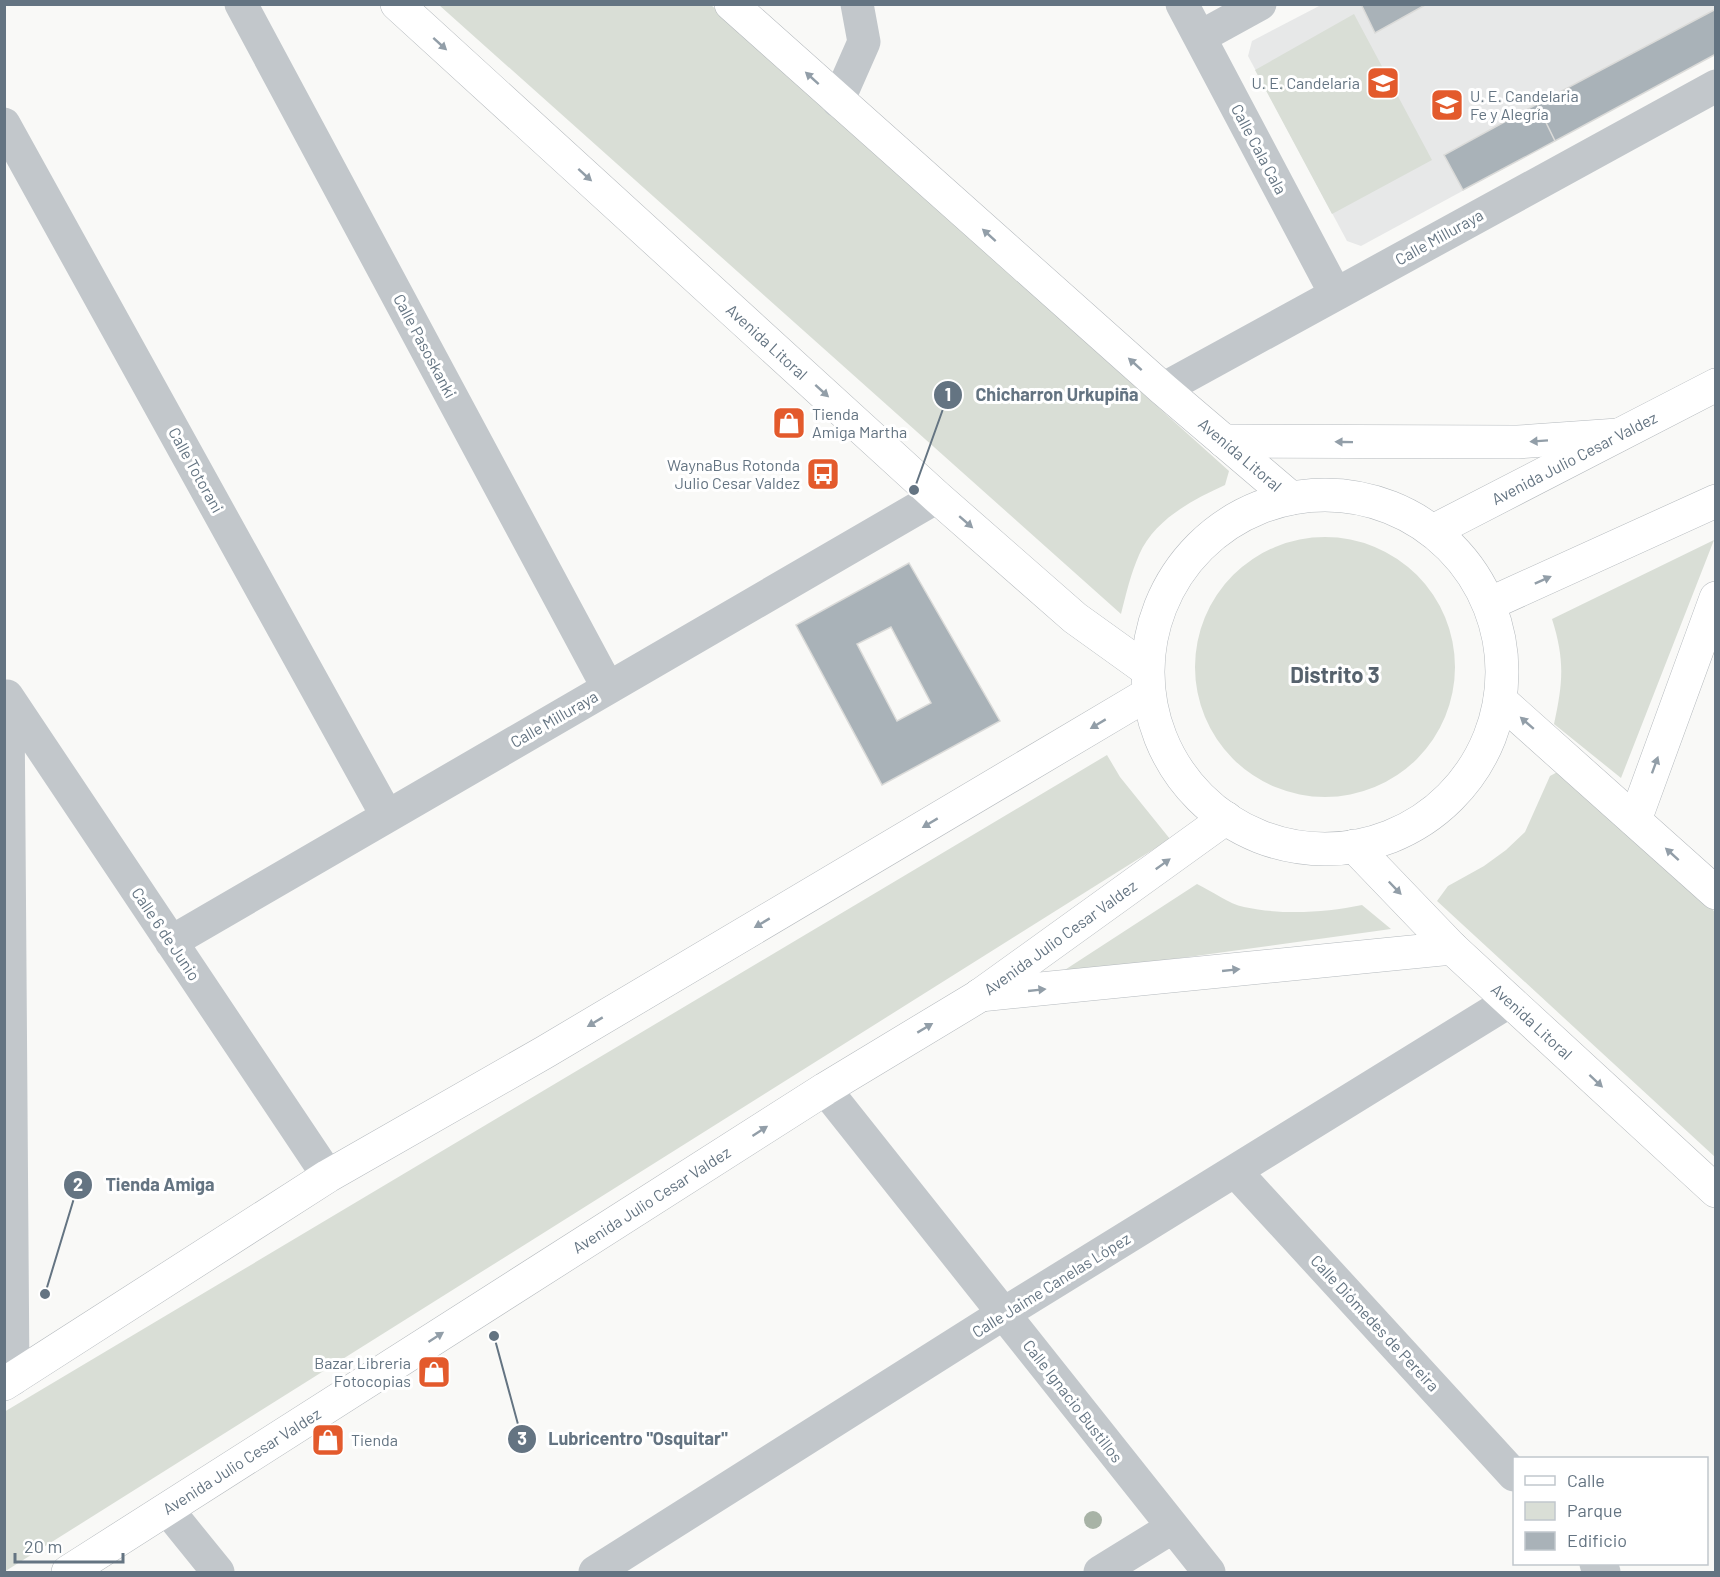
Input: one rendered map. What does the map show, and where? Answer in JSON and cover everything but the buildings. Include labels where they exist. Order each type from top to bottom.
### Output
[{"type":"main road","name":"Avenida Litoral","points":[[397,4],[937,496],[1147,681]]},
{"type":"main road","name":"Avenida Litoral","points":[[731,4],[838,102],[1163,389],[1291,498]]},
{"type":"main road","name":"Avenida Julio Cesar Valdez","points":[[1433,531],[1716,385]]},
{"type":"main road","points":[[1224,441],[1518,442],[1618,435]]},
{"type":"main road","points":[[1328,495],[1365,499],[1401,512],[1433,531],[1466,564],[1489,604],[1500,641],[1503,680],[1492,731],[1478,761],[1459,788],[1435,810],[1407,828],[1377,841],[1354,846],[1321,848],[1287,844],[1255,835],[1226,818],[1197,794],[1173,765],[1157,731],[1147,681],[1152,627],[1167,590],[1189,557],[1218,530],[1253,509],[1291,498],[1328,495]]},
{"type":"main road","points":[[1489,604],[1714,504]]},
{"type":"main road","points":[[1635,820],[1716,598]]},
{"type":"main road","points":[[8,1381],[328,1176],[545,1052],[1147,681]]},
{"type":"main road","points":[[1500,699],[1716,893]]},
{"type":"main road","name":"Avenida Julio Cesar Valdez","points":[[68,1572],[825,1089],[979,996],[1226,818]]},
{"type":"main road","name":"Avenida Litoral","points":[[1354,846],[1452,948],[1716,1191]]},
{"type":"main road","points":[[979,996],[1452,948]]},
{"type":"street","name":"Calle Pasoskanki","points":[[241,4],[608,688]]},
{"type":"street","points":[[838,102],[864,42],[857,4]]},
{"type":"street","name":"Calle Cala Cala","points":[[1182,4],[1335,293]]},
{"type":"street","points":[[1200,37],[1260,4]]},
{"type":"street","name":"Calle Milluraya","points":[[1163,389],[1716,86]]},
{"type":"street","name":"Calle Totorani","points":[[4,124],[387,816]]},
{"type":"street","name":"Calle Milluraya","points":[[171,942],[937,496]]},
{"type":"street","points":[[6,695],[8,1381]]},
{"type":"street","name":"Calle 6 de Junio","points":[[6,695],[328,1176]]},
{"type":"street","name":"Calle Jaime Canelas López","points":[[595,1572],[1004,1314],[1510,1001]]},
{"type":"street","name":"Calle Ignacio Bustillos","points":[[825,1089],[1209,1572]]},
{"type":"street","name":"Calle Diómedes de Pereira","points":[[1234,1171],[1513,1473]]},
{"type":"street","points":[[166,1509],[218,1572]]},
{"type":"street","points":[[1100,1572],[1173,1527]]},
{"type":"shaded area","name":"U. E. Candelaria Fe y Alegría","points":[[1321,5],[1715,5],[1715,54],[1361,246],[1347,241],[1248,56],[1252,41]]},
{"type":"green space","points":[[439,5],[711,5],[1229,471],[1225,485],[1175,512],[1154,531],[1136,562],[1121,614]]},
{"type":"green space","points":[[1354,14],[1432,160],[1332,214],[1255,70]]},
{"type":"green space","points":[[1325,537],[1350,540],[1375,547],[1397,559],[1417,575],[1433,595],[1445,617],[1452,642],[1455,667],[1452,692],[1445,717],[1433,739],[1417,759],[1397,775],[1375,787],[1350,794],[1325,797],[1300,794],[1275,787],[1253,775],[1233,759],[1217,739],[1205,717],[1198,692],[1195,667],[1198,642],[1205,617],[1217,595],[1233,575],[1253,559],[1275,547],[1300,540]]},
{"type":"green space","points":[[1714,540],[1621,778],[1554,724],[1561,684],[1561,659],[1552,619]]},
{"type":"green space","points":[[1107,755],[1120,777],[1170,839],[4,1572],[4,1412]]},
{"type":"green space","points":[[1561,770],[1715,912],[1715,1157],[1437,901],[1448,886],[1484,866],[1525,832],[1550,776]]},
{"type":"green space","points":[[1197,884],[1232,903],[1258,910],[1303,912],[1362,905],[1391,929],[1057,975]]},
{"type":"place","name":"U. E. Candelaria","points":[[1383,83]]},
{"type":"place","name":"U. E. Candelaria Fe y Alegría","points":[[1447,105]]},
{"type":"place","name":"Tienda Amiga Martha","points":[[789,423]]},
{"type":"place","name":"WaynaBus Rotonda Julio Cesar Valdez","points":[[823,474]]},
{"type":"place","name":"Chicharron Urkupiña","points":[[914,490]]},
{"type":"place","name":"Tienda Amiga","points":[[45,1294]]},
{"type":"place","name":"Lubricentro \"Osquitar\"","points":[[494,1336]]},
{"type":"place","name":"Bazar Libreria Fotocopias","points":[[434,1372]]},
{"type":"place","name":"Tienda","points":[[328,1440]]},
{"type":"district","name":"Distrito 3","points":[[1335,675]]}]
